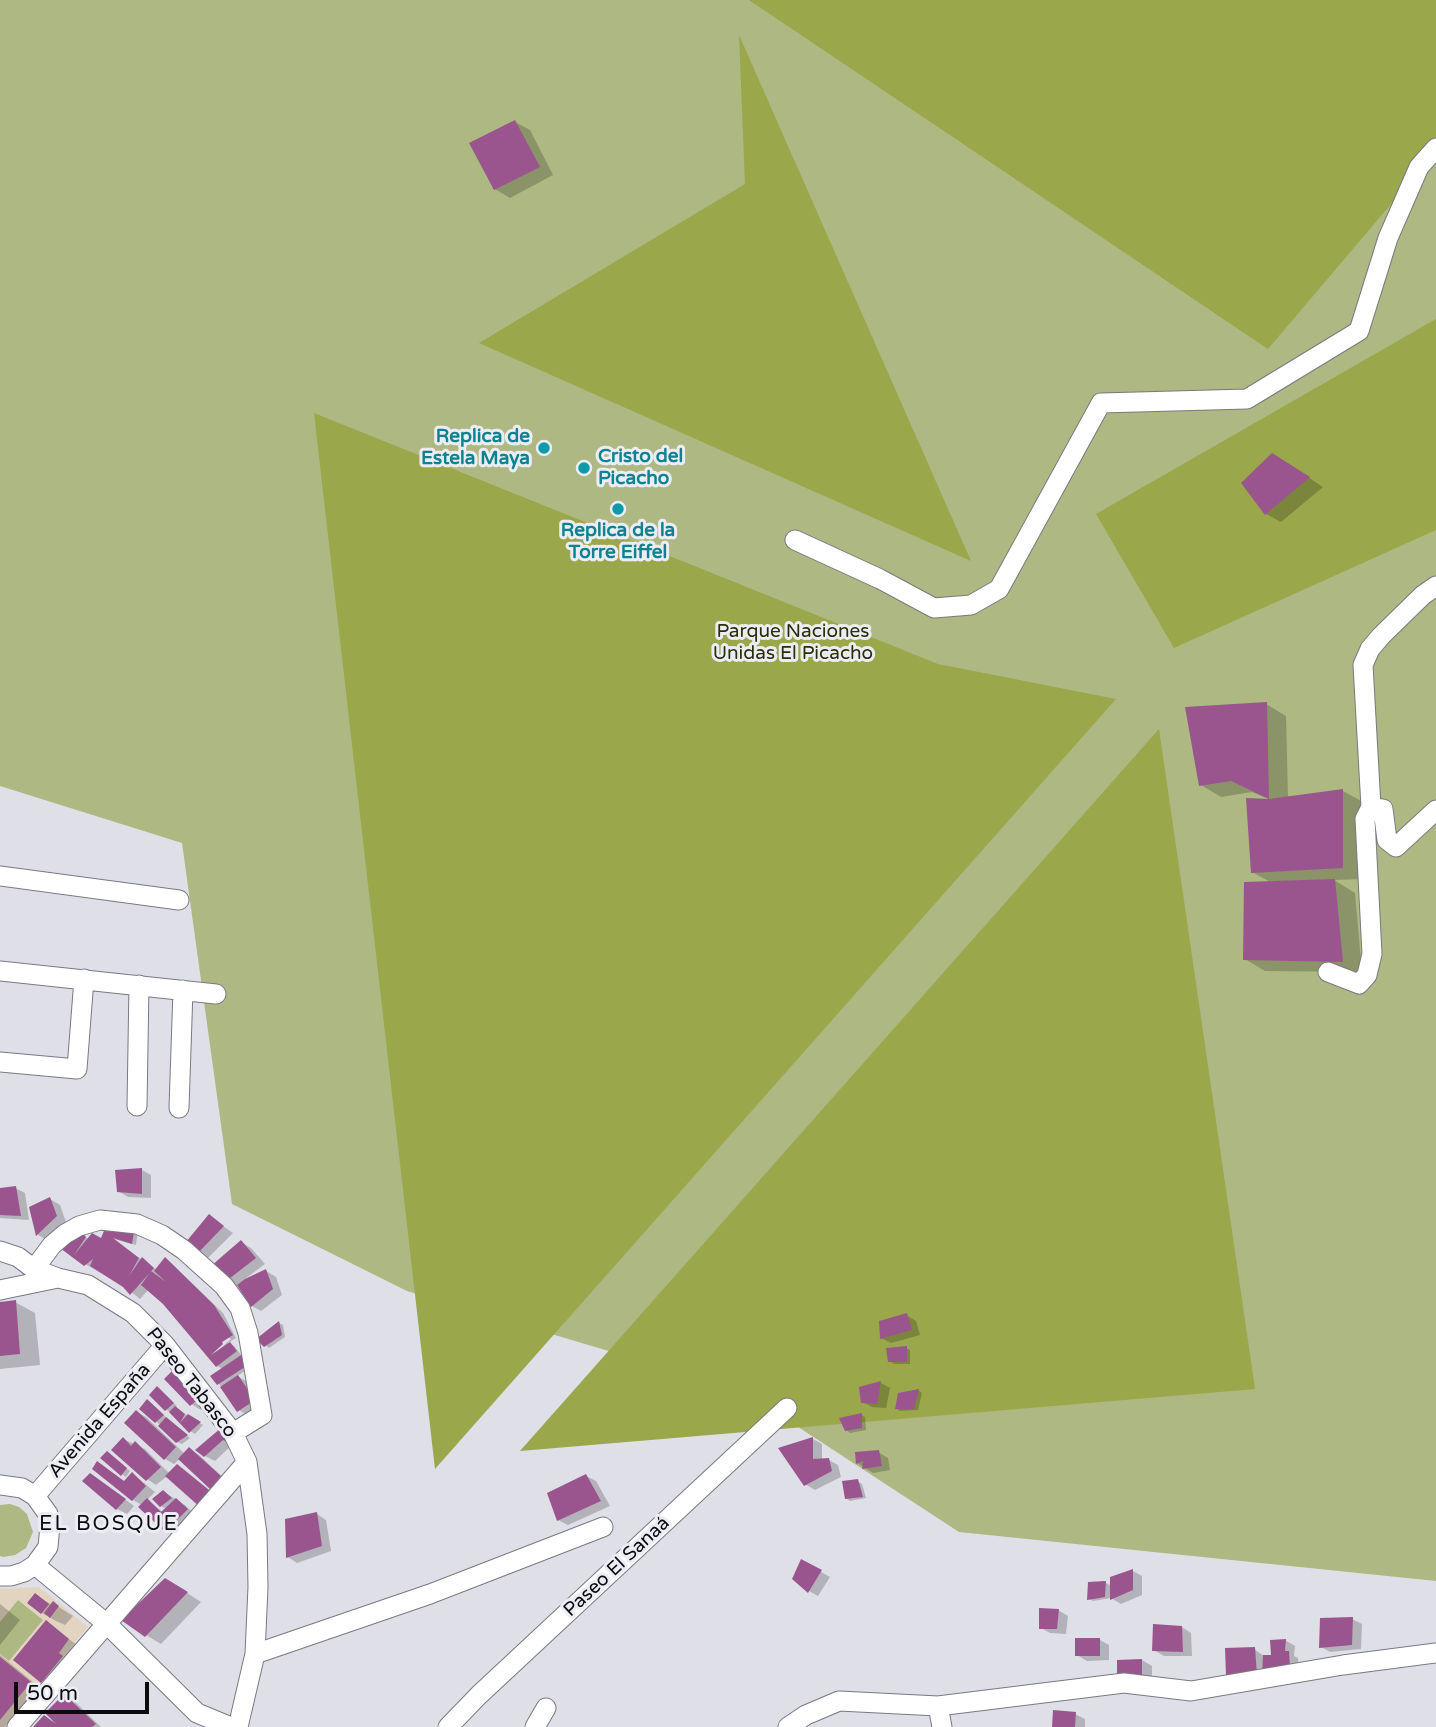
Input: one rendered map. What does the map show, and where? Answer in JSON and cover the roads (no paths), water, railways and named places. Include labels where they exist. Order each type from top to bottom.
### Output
[{"type":"street","points":[[795,540],[880,579],[934,608],[971,605],[999,589],[1101,403],[1247,399],[1359,331],[1393,226],[1419,167],[1436,148]]},
{"type":"street","points":[[1328,972],[1359,984],[1367,975],[1372,954],[1365,819],[1371,807],[1363,665],[1370,649],[1381,636],[1436,586]]},
{"type":"street","points":[[1371,807],[1383,809],[1387,840],[1396,847],[1436,810]]},
{"type":"street","points":[[0,876],[180,900]]},
{"type":"street","points":[[0,971],[216,994]]},
{"type":"street","points":[[0,1062],[77,1069],[84,979]]},
{"type":"street","points":[[137,1107],[139,985]]},
{"type":"street","points":[[180,1108],[183,990]]},
{"type":"street","points":[[34,1269],[52,1245],[65,1234],[79,1226],[100,1220],[136,1224],[162,1235],[184,1250],[224,1286],[240,1308],[248,1334],[262,1415],[233,1433]]},
{"type":"street","name":"Paseo Tabasco","points":[[0,1251],[18,1257],[34,1269],[88,1285],[133,1312],[165,1345],[233,1433],[247,1462],[257,1534],[258,1587],[254,1654],[238,1727]]},
{"type":"street","points":[[0,1290],[58,1278]]},
{"type":"street","name":"Avenida España","points":[[35,1496],[165,1345]]},
{"type":"street","name":"Paseo El Sanaá","points":[[448,1727],[787,1408]]},
{"type":"street","points":[[18,1727],[247,1462]]},
{"type":"street","points":[[0,1485],[22,1488],[35,1496],[48,1514],[50,1536],[42,1557],[35,1565],[24,1572],[0,1576]]},
{"type":"street","points":[[254,1654],[430,1594],[603,1527]]},
{"type":"street","points":[[35,1565],[107,1624],[192,1720],[231,1727]]},
{"type":"street","points":[[788,1727],[806,1715],[839,1701],[938,1706],[1124,1683],[1191,1691],[1343,1665],[1436,1653]]},
{"type":"street","points":[[938,1706],[943,1727]]},
{"type":"street","points":[[535,1727],[546,1708]]},
{"type":"place","name":"Replica de Estela Maya","points":[[544,448]]},
{"type":"place","name":"Cristo del Picacho","points":[[584,468]]},
{"type":"place","name":"Replica de la Torre Eiffel","points":[[618,509]]},
{"type":"district","name":"EL BOSQUE","points":[[109,1524]]},
{"type":"park label","name":"Parque Naciones Unidas El Picacho","points":[[793,643]]}]
